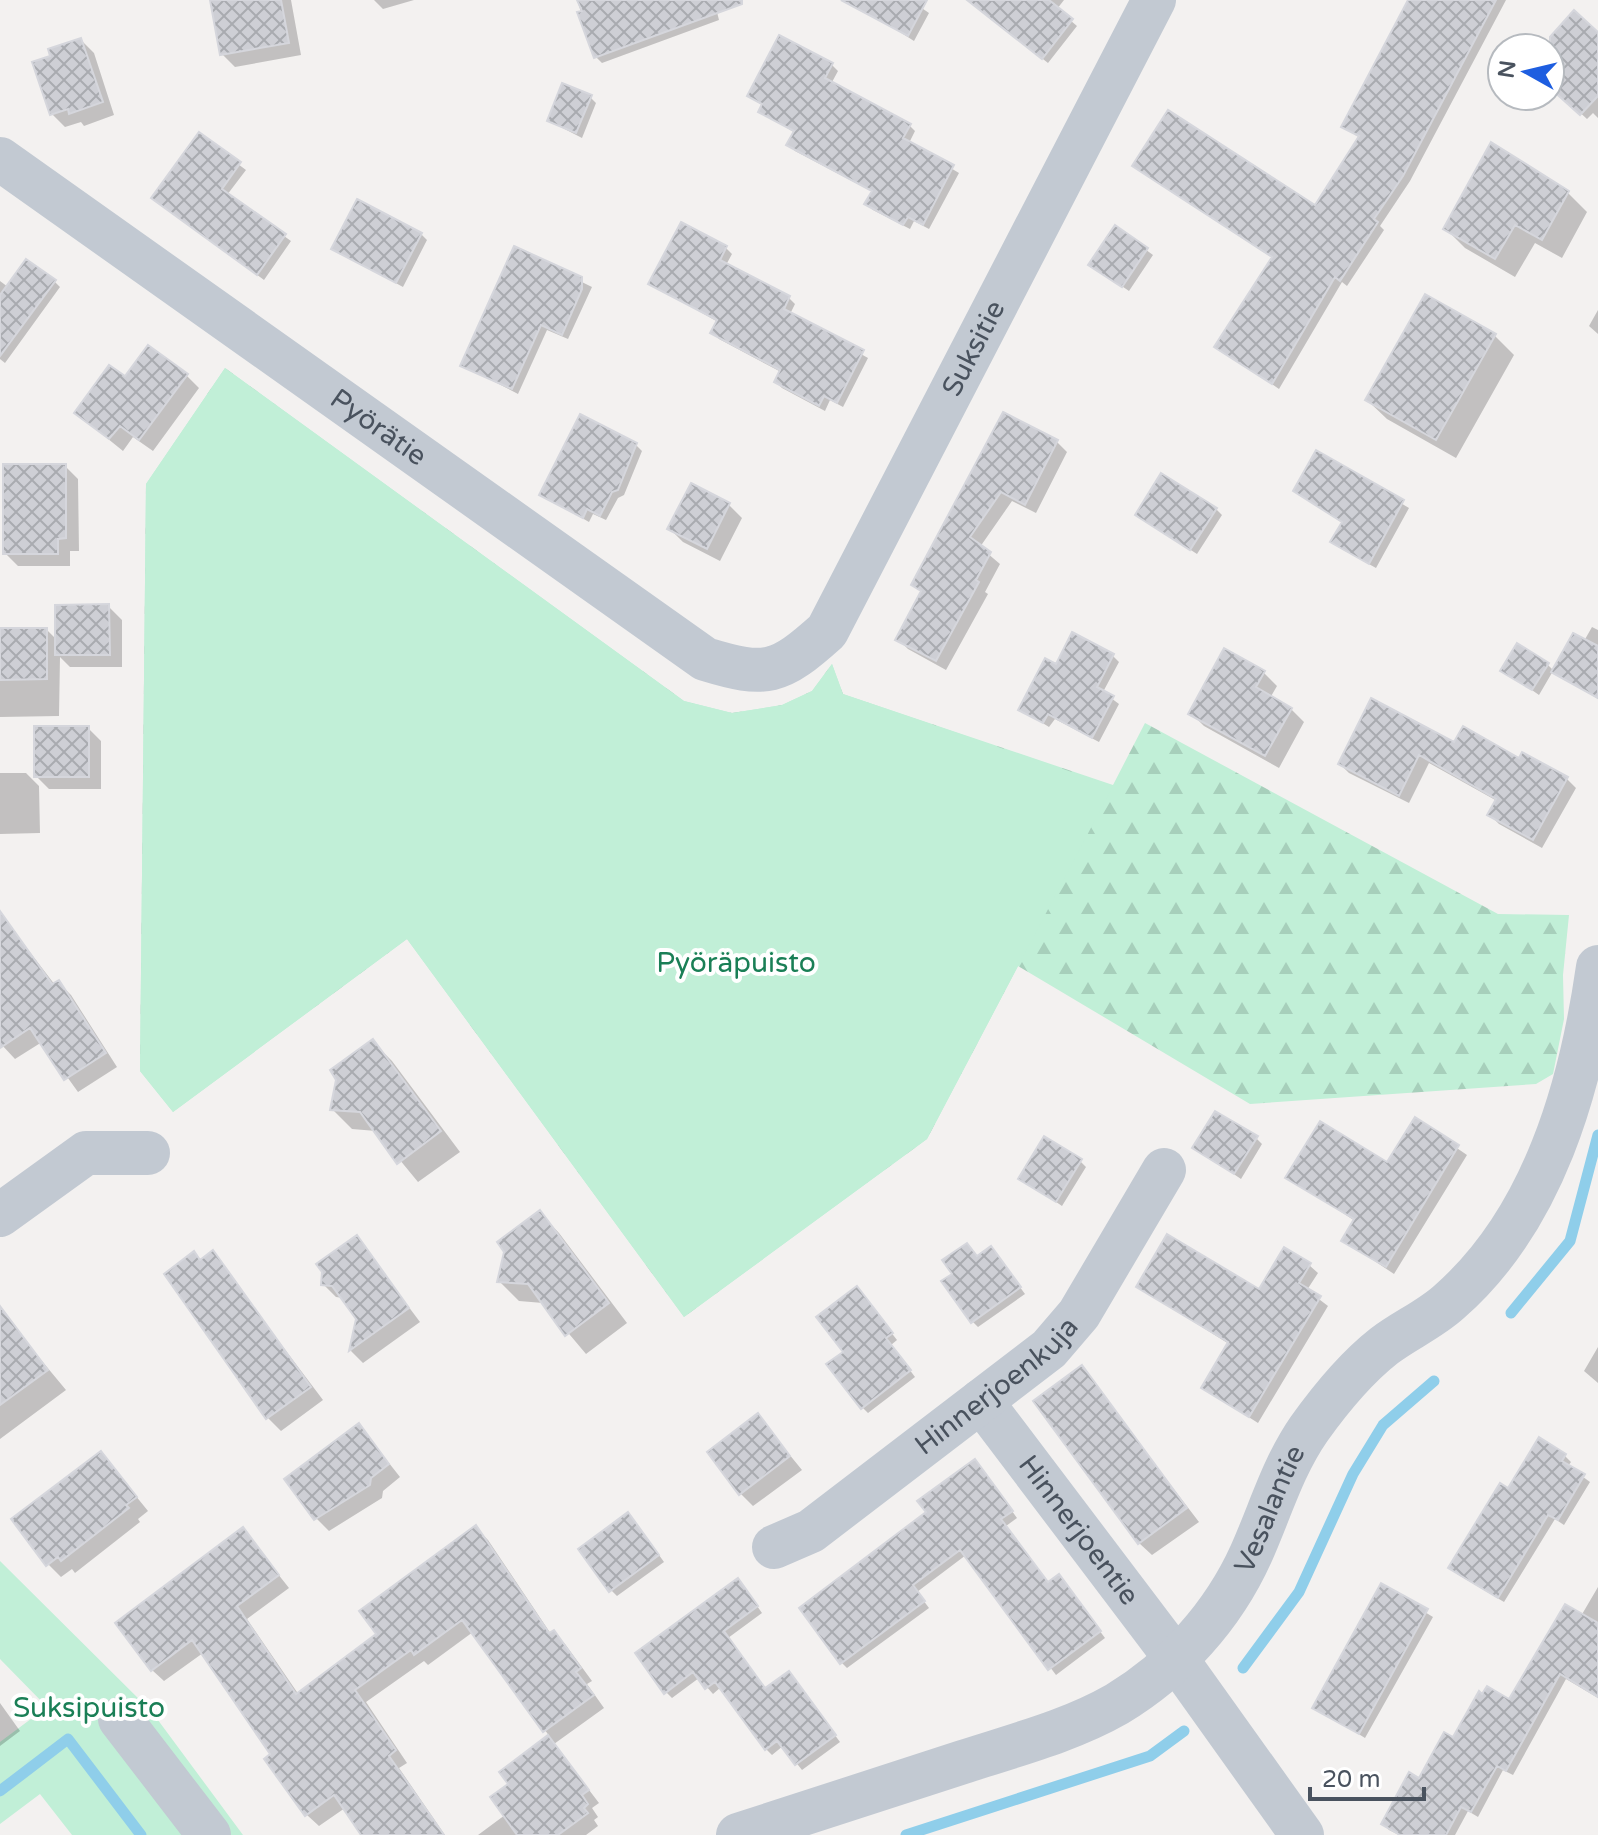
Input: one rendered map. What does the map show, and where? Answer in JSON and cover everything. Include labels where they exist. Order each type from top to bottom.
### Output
[{"type":"street","name":"Suksitie","points":[[765,672],[800,655],[827,631],[1154,0]]},
{"type":"street","name":"Pyörätie","points":[[0,159],[705,659],[765,672]]},
{"type":"street","name":"Vesalantie","points":[[738,1835],[1048,1734],[1117,1704],[1177,1660],[1215,1616],[1250,1556],[1275,1489],[1309,1429],[1383,1347],[1451,1300],[1495,1252],[1534,1189],[1569,1110],[1592,1012],[1598,967]]},
{"type":"street","points":[[0,1215],[86,1153],[148,1153]]},
{"type":"street","name":"Hinnerjoenkuja","points":[[774,1547],[811,1531],[1064,1334],[1164,1170]]},
{"type":"street","name":"Hinnerjoentie","points":[[981,1401],[1177,1660],[1302,1835]]},
{"type":"street","points":[[120,1719],[209,1835]]},
{"type":"green space","name":"Pyöräpuisto","points":[[225,368],[684,701],[732,713],[782,705],[812,691],[832,664],[843,694],[1113,785],[1145,723],[1498,914],[1569,915],[1563,975],[1564,1019],[1553,1074],[1536,1084],[1250,1104],[1018,966],[927,1139],[684,1317],[407,939],[173,1112],[140,1071],[146,484]]},
{"type":"green space","name":"Pyöräpuisto","points":[[225,368],[684,701],[732,713],[782,705],[812,691],[832,664],[843,694],[1113,786],[927,1139],[684,1317],[407,939],[173,1112],[140,1071],[146,484]]},
{"type":"green space","name":"Suksipuisto","points":[[0,1561],[152,1712],[243,1835],[72,1835],[40,1794],[0,1824],[0,1742],[47,1707],[0,1659]]},
{"type":"building","points":[[210,0],[281,0],[289,43],[220,55]]},
{"type":"building","points":[[577,0],[742,0],[742,4],[594,58],[577,12],[582,11]]},
{"type":"building","points":[[841,0],[927,0],[908,36]]},
{"type":"building","points":[[967,0],[1049,0],[1073,19],[1042,59]]},
{"type":"building","points":[[1408,0],[1496,0],[1403,176],[1374,219],[1378,222],[1340,281],[1335,277],[1272,384],[1214,347],[1272,257],[1132,166],[1168,110],[1315,205],[1359,136],[1341,127]]},
{"type":"building","points":[[1574,10],[1598,32],[1598,96],[1580,115],[1566,102],[1566,32],[1554,32]]},
{"type":"building","points":[[779,35],[833,63],[825,78],[911,124],[903,138],[954,165],[923,225],[908,217],[903,225],[864,204],[872,191],[786,145],[794,131],[758,112],[762,104],[747,96]]},
{"type":"building","points":[[81,38],[103,102],[69,114],[68,109],[50,115],[32,62],[50,56],[48,49]]},
{"type":"building","points":[[562,83],[592,95],[576,133],[547,121]]},
{"type":"building","points":[[199,132],[241,162],[222,189],[286,234],[257,275],[151,198]]},
{"type":"building","points":[[1491,142],[1569,191],[1542,240],[1515,225],[1495,259],[1443,229]]},
{"type":"building","points":[[357,199],[422,233],[396,283],[331,249]]},
{"type":"building","points":[[681,222],[727,246],[720,260],[790,296],[784,309],[864,350],[837,403],[824,396],[819,406],[774,382],[780,370],[710,333],[717,320],[648,284]]},
{"type":"building","points":[[1115,225],[1148,248],[1122,287],[1088,265]]},
{"type":"building","points":[[514,246],[582,277],[582,289],[562,335],[541,325],[512,389],[460,366]]},
{"type":"building","points":[[26,259],[56,280],[0,356],[0,295]]},
{"type":"building","points":[[1425,294],[1496,334],[1436,440],[1365,400]]},
{"type":"building","points":[[148,345],[188,374],[139,440],[120,426],[109,439],[74,413],[109,365],[125,376]]},
{"type":"building","points":[[1003,412],[1058,440],[1025,505],[1001,492],[970,537],[991,552],[976,580],[979,582],[936,661],[895,640],[921,591],[911,585]]},
{"type":"building","points":[[580,414],[637,443],[618,490],[612,492],[600,516],[587,509],[583,518],[539,495]]},
{"type":"building","points":[[1316,450],[1404,500],[1369,564],[1330,542],[1342,522],[1293,491]]},
{"type":"building","points":[[3,464],[66,464],[66,538],[58,539],[58,554],[3,554]]},
{"type":"building","points":[[1161,473],[1217,508],[1190,550],[1135,515]]},
{"type":"building","points":[[691,483],[730,503],[707,549],[667,529]]},
{"type":"building","points":[[109,604],[110,655],[55,655],[55,605]]},
{"type":"building","points":[[0,628],[47,628],[47,679],[0,680]]},
{"type":"building","points":[[1072,632],[1114,654],[1097,687],[1114,696],[1092,738],[1048,714],[1043,723],[1018,710],[1045,658],[1056,664]]},
{"type":"building","points":[[1573,633],[1598,646],[1598,698],[1551,672]]},
{"type":"building","points":[[1517,643],[1549,663],[1532,690],[1500,671]]},
{"type":"building","points":[[1224,648],[1265,671],[1256,687],[1292,708],[1265,756],[1188,714]]},
{"type":"building","points":[[1371,698],[1454,742],[1463,726],[1519,758],[1522,752],[1568,777],[1533,840],[1487,815],[1496,799],[1419,755],[1399,796],[1338,764]]},
{"type":"building","points":[[34,726],[89,726],[89,777],[34,777]]},
{"type":"building","points":[[0,911],[52,984],[59,980],[106,1053],[64,1080],[30,1028],[0,1048]]},
{"type":"building","points":[[373,1039],[441,1131],[397,1164],[360,1112],[330,1110],[336,1080],[330,1070]]},
{"type":"building","points":[[1215,1111],[1258,1136],[1234,1174],[1192,1148]]},
{"type":"building","points":[[1415,1117],[1459,1145],[1386,1267],[1341,1241],[1354,1219],[1285,1178],[1320,1121],[1387,1162]]},
{"type":"building","points":[[1044,1136],[1082,1159],[1056,1202],[1018,1179]]},
{"type":"building","points":[[540,1210],[609,1303],[565,1336],[528,1284],[497,1282],[504,1252],[497,1242]]},
{"type":"building","points":[[1167,1234],[1259,1289],[1284,1247],[1311,1263],[1299,1283],[1321,1296],[1249,1417],[1201,1388],[1228,1342],[1136,1287]]},
{"type":"building","points":[[357,1235],[409,1308],[349,1351],[356,1319],[332,1286],[321,1285],[322,1272],[316,1264]]},
{"type":"building","points":[[967,1243],[977,1256],[991,1246],[1021,1287],[971,1323],[941,1281],[952,1274],[942,1260]]},
{"type":"building","points":[[213,1250],[311,1387],[266,1419],[164,1274],[194,1251],[200,1260]]},
{"type":"building","points":[[857,1286],[893,1333],[886,1338],[911,1370],[861,1409],[826,1364],[843,1352],[816,1317]]},
{"type":"building","points":[[0,1306],[48,1370],[0,1405]]},
{"type":"building","points":[[1082,1365],[1187,1508],[1138,1544],[1033,1401]]},
{"type":"building","points":[[758,1413],[790,1456],[739,1495],[707,1452]]},
{"type":"building","points":[[359,1423],[389,1464],[371,1478],[370,1485],[314,1520],[284,1479]]},
{"type":"building","points":[[1539,1437],[1566,1454],[1562,1461],[1585,1474],[1558,1520],[1548,1515],[1498,1598],[1448,1568],[1500,1483],[1508,1488]]},
{"type":"building","points":[[101,1451],[137,1497],[126,1505],[129,1508],[61,1561],[58,1557],[46,1566],[11,1519]]},
{"type":"building","points":[[975,1459],[1013,1511],[1001,1519],[1048,1582],[1059,1574],[1101,1631],[1048,1670],[960,1550],[913,1585],[925,1601],[840,1664],[799,1608],[926,1512],[917,1501]]},
{"type":"building","points":[[628,1512],[659,1555],[609,1592],[578,1549]]},
{"type":"building","points":[[476,1525],[549,1633],[554,1630],[581,1668],[576,1672],[594,1695],[543,1732],[462,1620],[414,1655],[411,1650],[355,1690],[396,1750],[389,1756],[444,1835],[361,1835],[334,1795],[305,1816],[264,1759],[270,1754],[192,1640],[151,1671],[115,1623],[243,1527],[279,1575],[237,1606],[296,1694],[376,1634],[359,1611]]},
{"type":"building","points":[[738,1578],[758,1606],[724,1631],[765,1688],[789,1671],[836,1735],[795,1765],[777,1741],[765,1750],[715,1682],[705,1689],[693,1672],[664,1694],[635,1653]]},
{"type":"building","points":[[1381,1583],[1428,1609],[1359,1734],[1312,1708]]},
{"type":"building","points":[[1565,1604],[1598,1623],[1598,1697],[1560,1674],[1506,1771],[1497,1766],[1471,1812],[1461,1807],[1446,1835],[1400,1835],[1381,1824],[1409,1772],[1419,1778],[1444,1732],[1453,1737],[1479,1691],[1482,1694],[1487,1686],[1509,1699]]},
{"type":"building","points":[[548,1735],[589,1790],[582,1795],[588,1804],[584,1808],[588,1813],[558,1835],[517,1835],[490,1797],[508,1784],[499,1772]]},
{"type":"waterway","points":[[1511,1313],[1570,1241],[1598,1135]]},
{"type":"waterway","points":[[1243,1668],[1299,1592],[1353,1474],[1383,1425],[1434,1381]]},
{"type":"waterway","points":[[906,1835],[1150,1756],[1184,1731]]},
{"type":"waterway","points":[[0,1791],[68,1739],[141,1835]]}]
